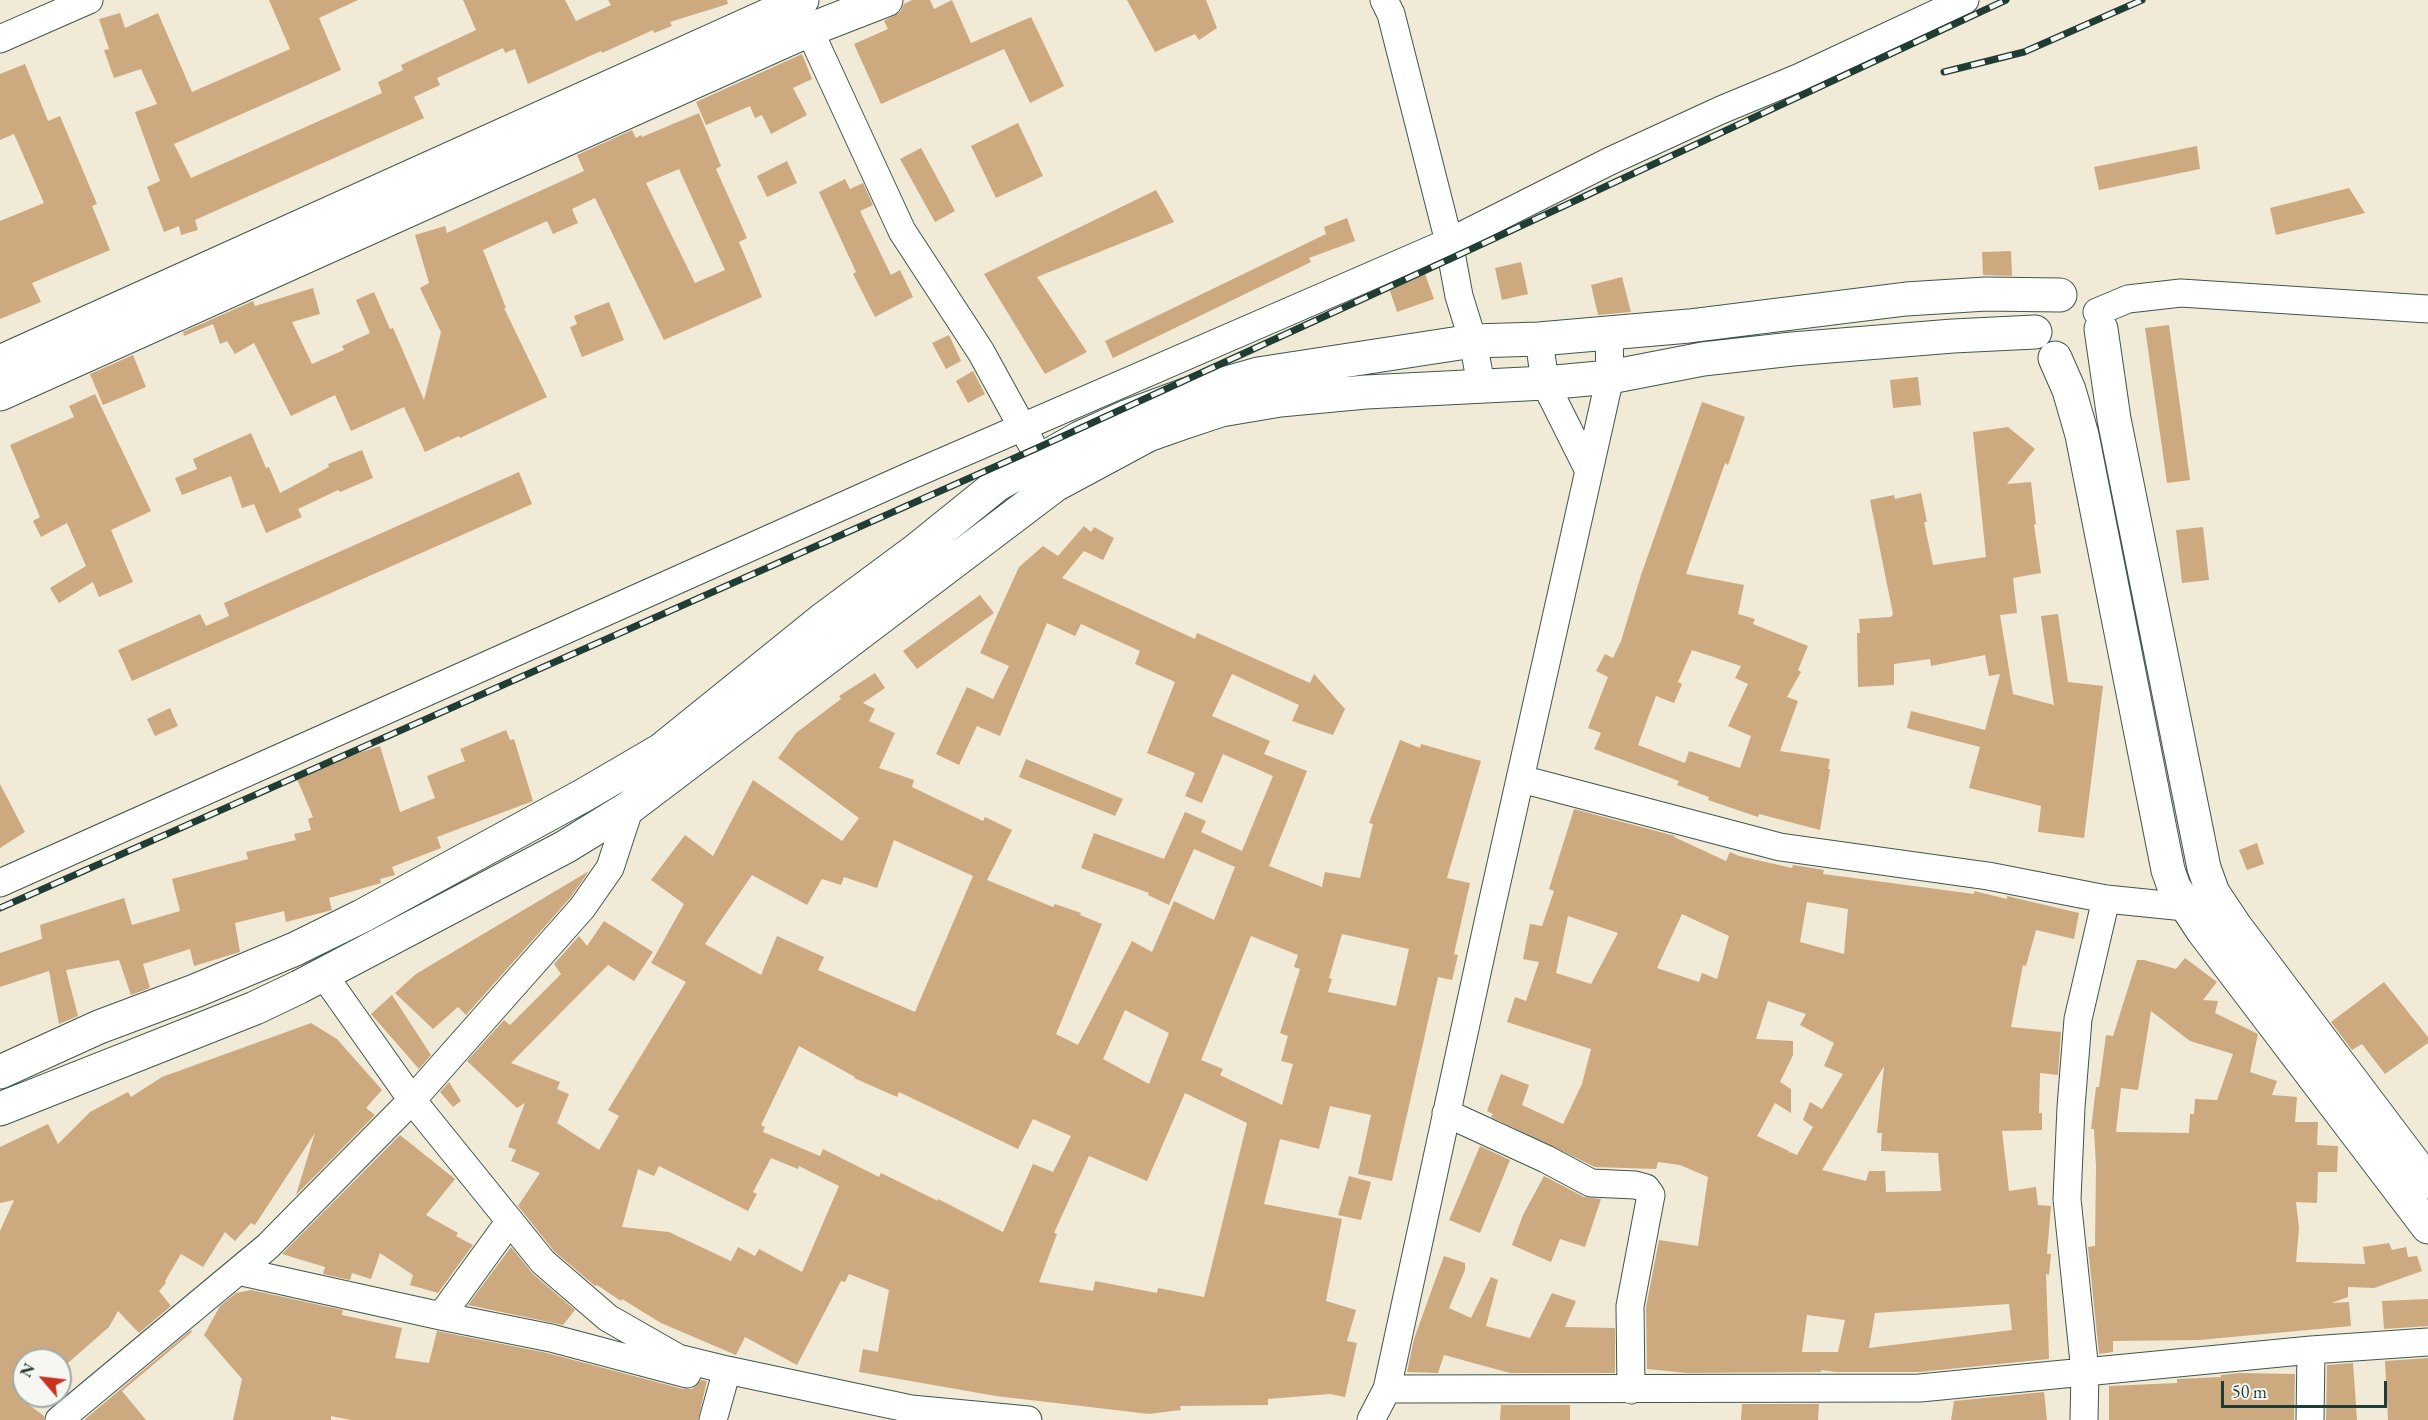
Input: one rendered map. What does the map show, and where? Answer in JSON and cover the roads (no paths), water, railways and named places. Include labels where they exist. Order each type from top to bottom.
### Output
[{"type":"street","points":[[0,39],[89,0]]},
{"type":"street","points":[[0,362],[801,8],[886,0]]},
{"type":"street","points":[[1384,0],[1391,14],[1449,242],[1459,296],[1473,341],[1481,385]]},
{"type":"street","points":[[0,883],[460,679],[661,587],[1449,242],[1610,161],[1721,110],[1798,78],[1965,0]]},
{"type":"street","points":[[0,394],[801,8]]},
{"type":"street","points":[[801,8],[902,231],[981,352],[1048,472]]},
{"type":"street","points":[[2099,320],[2128,299],[2181,293],[2428,309]]},
{"type":"street","points":[[0,1109],[255,1008],[564,847],[630,807],[1048,472],[1126,417],[1188,394],[1258,374],[1473,341],[1539,339],[1689,326],[1906,299],[1986,294],[2075,295],[2088,301],[2099,320],[2114,419],[2204,868],[2213,893],[2235,926],[2428,1182]]},
{"type":"street","points":[[2060,296],[2048,302],[2040,310],[2036,321],[2039,342],[2055,358],[2067,360],[2085,355],[2098,342],[2099,320]]},
{"type":"street","points":[[0,1072],[99,1027],[295,950],[496,844],[642,762],[661,750],[822,620],[915,551],[998,484],[1048,472],[1221,410],[1280,400],[1366,392],[1545,383],[1610,376],[1703,359],[1792,349],[2036,332]]},
{"type":"street","points":[[1371,1420],[1387,1389],[1610,376],[1609,333]]},
{"type":"street","points":[[1539,339],[1545,383],[1589,471]]},
{"type":"street","points":[[2055,358],[2069,390],[2082,435],[2168,870],[2174,887],[2185,907],[2428,1227]]},
{"type":"street","points":[[1521,779],[1780,848],[1988,876],[2106,899],[2185,907]]},
{"type":"street","points":[[59,1420],[268,1246],[362,1148],[412,1100],[582,908],[610,868],[630,807]]},
{"type":"street","points":[[2084,1420],[2085,1372],[2067,1199],[2078,1019],[2106,899]]},
{"type":"street","points":[[323,974],[412,1100],[543,1262],[608,1318],[678,1358],[725,1377]]},
{"type":"street","points":[[1446,1113],[1546,1159],[1591,1183],[1635,1185],[1646,1188],[1652,1195],[1630,1306],[1631,1390]]},
{"type":"street","points":[[441,1316],[510,1221]]},
{"type":"street","points":[[238,1271],[725,1377],[911,1409],[1028,1420]]},
{"type":"street","points":[[1387,1389],[1920,1388],[2312,1350],[2428,1342]]},
{"type":"street","points":[[2310,1420],[2312,1350]]},
{"type":"street","points":[[713,1420],[725,1377]]},
{"type":"railway","points":[[0,908],[1035,449],[2006,0]]},
{"type":"railway","points":[[1944,72],[2024,52],[2142,0]]}]
